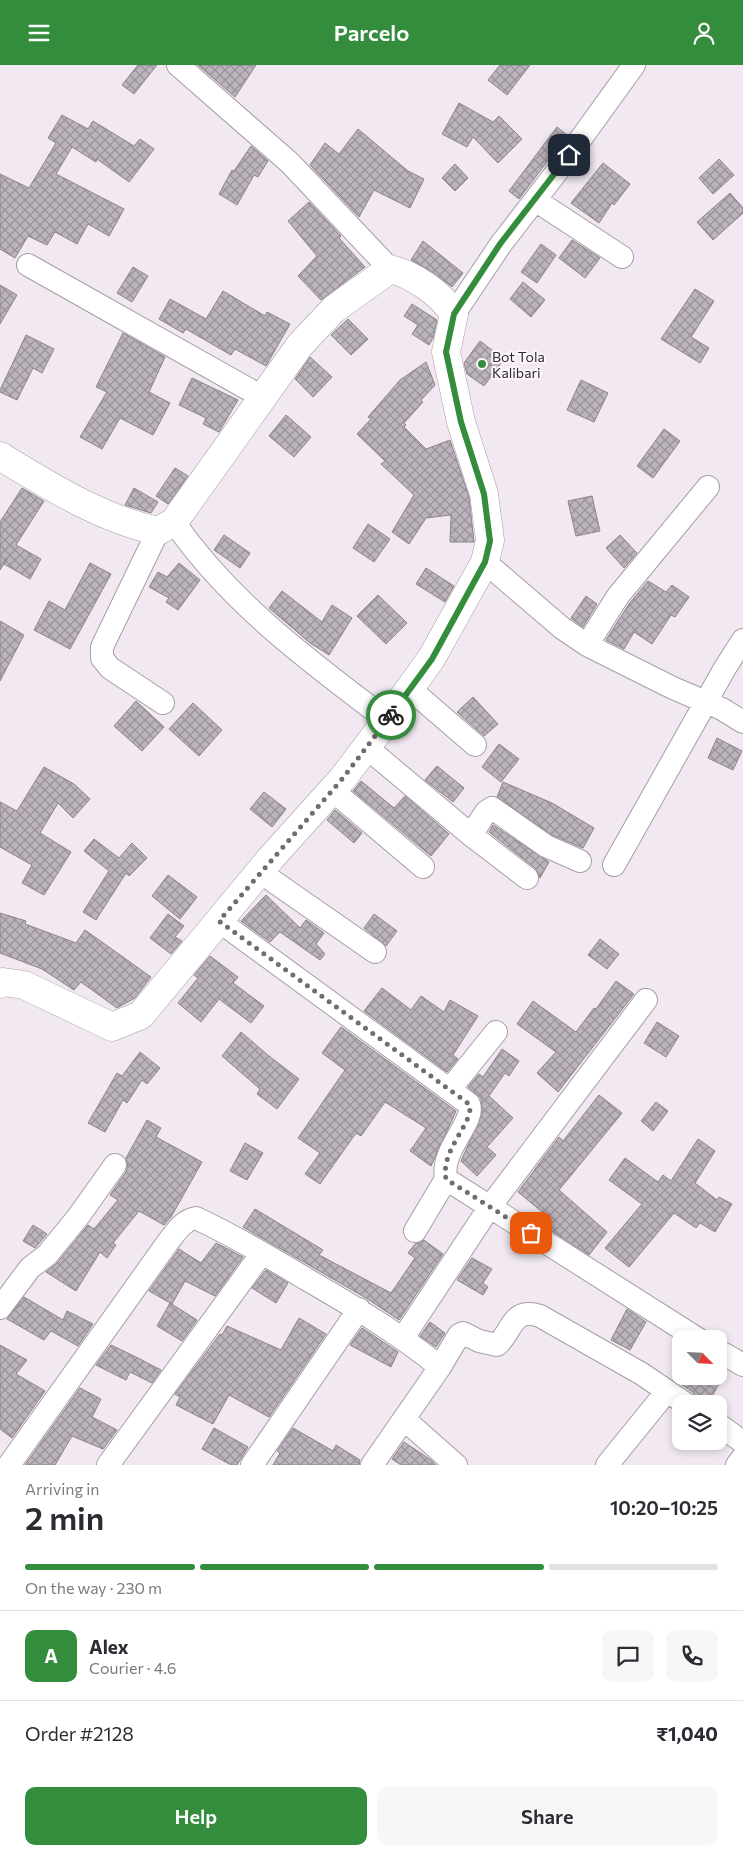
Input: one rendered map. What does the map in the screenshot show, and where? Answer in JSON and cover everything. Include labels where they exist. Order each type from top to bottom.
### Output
[{"type":"street","points":[[178,65],[290,163],[390,269],[416,279],[446,301],[454,314]]},
{"type":"street","points":[[0,984],[3,982],[24,985],[112,1027],[142,1015],[260,872],[332,790],[432,659],[485,562],[490,541],[484,494],[461,422],[446,352],[454,314],[500,244],[535,201],[634,65]]},
{"type":"street","points":[[535,201],[622,257]]},
{"type":"street","points":[[28,265],[264,398]]},
{"type":"street","points":[[163,703],[110,669],[102,658],[102,647],[166,527],[264,398],[300,345],[334,309],[390,269]]},
{"type":"street","points":[[0,456],[41,481],[132,525],[166,527],[255,614],[306,659],[387,720]]},
{"type":"street","points":[[587,645],[618,596],[708,487]]},
{"type":"street","points":[[485,562],[562,628],[587,645],[673,688],[722,709],[743,722]]},
{"type":"street","points":[[614,865],[705,702],[743,640]]},
{"type":"street","points":[[410,689],[475,745]]},
{"type":"street","points":[[366,747],[471,835],[527,878]]},
{"type":"street","points":[[332,790],[423,867]]},
{"type":"street","points":[[471,835],[486,812],[492,808],[546,846],[580,861]]},
{"type":"street","points":[[260,872],[375,952]]},
{"type":"street","points":[[219,921],[450,1089],[471,1107],[468,1118],[446,1157],[446,1179],[414,1231]]},
{"type":"street","points":[[404,1338],[489,1208],[646,999]]},
{"type":"street","points":[[450,1089],[496,1032]]},
{"type":"street","points":[[0,1308],[30,1268],[47,1255],[78,1217],[115,1165]]},
{"type":"street","points":[[446,1179],[684,1330]]},
{"type":"street","points":[[9,1465],[183,1224],[189,1219],[196,1218],[262,1253],[359,1309],[404,1338],[440,1367]]},
{"type":"street","points":[[108,1465],[262,1253]]},
{"type":"street","points":[[252,1465],[359,1309]]},
{"type":"street","points":[[372,1465],[405,1421],[459,1335],[463,1333],[479,1341],[497,1345],[516,1318],[532,1313],[642,1374],[673,1395]]},
{"type":"street","points":[[728,1356],[743,1365]]},
{"type":"street","points":[[607,1465],[667,1391]]},
{"type":"street","points":[[405,1421],[456,1465]]},
{"type":"street","points":[[727,1431],[743,1442]]},
{"type":"street","points":[[737,1465],[743,1457]]},
{"type":"building","points":[[138,65],[157,65],[134,94],[122,85]]},
{"type":"building","points":[[198,65],[256,65],[235,97]]},
{"type":"building","points":[[500,65],[530,65],[507,95],[488,80]]},
{"type":"building","points":[[459,103],[493,122],[499,116],[522,139],[498,163],[473,137],[467,147],[442,134]]},
{"type":"building","points":[[62,115],[88,129],[93,121],[134,146],[140,139],[154,149],[129,182],[97,159],[96,162],[72,147],[56,174],[124,209],[109,236],[88,224],[77,244],[55,232],[47,245],[28,236],[15,258],[0,249],[0,174],[29,188],[56,143],[48,138]]},
{"type":"building","points":[[557,127],[567,135],[519,199],[509,191]]},
{"type":"building","points":[[358,129],[408,171],[424,179],[410,208],[374,190],[359,217],[310,165],[325,143],[339,154]]},
{"type":"building","points":[[251,146],[268,161],[258,177],[254,175],[237,205],[219,194],[232,170],[234,171]]},
{"type":"building","points":[[719,159],[734,175],[713,194],[699,178]]},
{"type":"building","points":[[603,163],[630,184],[614,205],[612,203],[599,223],[571,203]]},
{"type":"building","points":[[455,164],[468,178],[455,191],[442,178]]},
{"type":"building","points":[[730,193],[743,208],[743,213],[713,240],[697,222]]},
{"type":"building","points":[[309,202],[341,236],[339,238],[365,267],[321,300],[298,276],[317,256],[288,221]]},
{"type":"building","points":[[572,240],[600,258],[585,278],[559,258]]},
{"type":"building","points":[[423,241],[463,273],[452,287],[434,273],[411,260]]},
{"type":"building","points":[[541,244],[556,255],[537,283],[521,272]]},
{"type":"building","points":[[133,267],[148,276],[132,302],[117,293]]},
{"type":"building","points":[[523,282],[545,300],[531,317],[510,299]]},
{"type":"building","points":[[0,285],[17,295],[0,324]]},
{"type":"building","points":[[695,289],[714,301],[691,337],[709,348],[700,363],[661,339]]},
{"type":"building","points":[[223,291],[265,316],[267,312],[290,324],[266,366],[235,349],[231,355],[186,329],[183,333],[159,319],[170,299],[206,319]]},
{"type":"building","points":[[412,304],[437,320],[433,338],[429,345],[412,334],[418,325],[404,316]]},
{"type":"building","points":[[348,319],[368,339],[351,355],[331,335]]},
{"type":"building","points":[[123,333],[165,357],[149,392],[170,403],[153,435],[120,418],[102,449],[80,437],[107,392],[96,387]]},
{"type":"building","points":[[26,335],[54,349],[42,373],[33,368],[17,400],[0,392],[0,390]]},
{"type":"building","name":"Bot Tola Kalibari","points":[[480,341],[504,359],[484,386],[467,374],[464,363]]},
{"type":"building","points":[[310,357],[332,377],[313,397],[295,379]]},
{"type":"building","points":[[426,362],[435,385],[404,423],[406,425],[404,427],[426,449],[450,440],[469,497],[474,542],[450,542],[451,515],[426,518],[409,544],[392,532],[414,495],[381,464],[385,461],[357,434],[371,419],[368,417],[400,380]]},
{"type":"building","points":[[192,378],[238,400],[219,432],[203,424],[206,418],[179,405]]},
{"type":"building","points":[[581,380],[608,393],[594,422],[567,410]]},
{"type":"building","points":[[286,415],[311,437],[294,457],[269,436]]},
{"type":"building","points":[[664,429],[680,441],[653,478],[637,466]]},
{"type":"building","points":[[175,468],[188,476],[168,504],[156,496]]},
{"type":"building","points":[[22,488],[44,501],[16,545],[41,559],[30,579],[4,564],[7,559],[0,570],[0,522]]},
{"type":"building","points":[[134,488],[158,502],[151,513],[125,505]]},
{"type":"building","points":[[592,496],[600,531],[576,536],[568,501]]},
{"type":"building","points":[[368,524],[390,539],[374,562],[353,548]]},
{"type":"building","points":[[224,535],[250,553],[240,568],[214,550]]},
{"type":"building","points":[[620,535],[637,553],[624,568],[606,548]]},
{"type":"building","points":[[90,563],[111,574],[70,649],[34,630],[49,601],[65,610]]},
{"type":"building","points":[[179,563],[200,580],[178,610],[166,602],[169,598],[149,587],[158,572],[167,577]]},
{"type":"building","points":[[426,568],[454,586],[445,602],[416,584]]},
{"type":"building","points":[[648,581],[666,592],[672,585],[689,597],[675,617],[671,615],[652,644],[634,632],[624,649],[606,640],[629,604]]},
{"type":"building","points":[[282,591],[322,622],[332,605],[352,618],[329,655],[310,643],[269,608]]},
{"type":"building","points":[[378,595],[407,623],[386,644],[357,616]]},
{"type":"building","points":[[586,596],[597,604],[583,627],[571,618]]},
{"type":"building","points":[[0,621],[24,635],[0,681]]},
{"type":"building","points":[[473,697],[498,724],[484,736],[457,712]]},
{"type":"building","points":[[136,701],[164,727],[142,751],[114,726]]},
{"type":"building","points":[[193,703],[222,730],[199,756],[169,729]]},
{"type":"building","points":[[717,738],[742,751],[733,770],[708,758]]},
{"type":"building","points":[[499,744],[519,759],[501,782],[482,767]]},
{"type":"building","points":[[437,766],[464,788],[453,802],[425,780]]},
{"type":"building","points":[[44,767],[74,784],[90,799],[73,818],[58,803],[40,833],[71,852],[44,895],[22,883],[32,865],[0,847],[0,802],[17,811]]},
{"type":"building","points":[[361,781],[394,808],[405,796],[449,834],[431,856],[353,791]]},
{"type":"building","points":[[503,782],[552,803],[594,828],[583,848],[552,835],[497,797]]},
{"type":"building","points":[[264,792],[286,809],[272,827],[250,809]]},
{"type":"building","points":[[335,810],[362,833],[354,843],[327,820]]},
{"type":"building","points":[[493,825],[549,862],[540,878],[535,868],[489,832]]},
{"type":"building","points":[[94,839],[119,858],[132,843],[147,858],[129,876],[126,873],[96,920],[83,912],[109,871],[84,851]]},
{"type":"building","points":[[168,875],[197,897],[180,919],[152,896]]},
{"type":"building","points":[[266,895],[300,928],[306,920],[324,933],[316,944],[325,954],[320,960],[280,932],[270,942],[241,921]]},
{"type":"building","points":[[0,913],[26,921],[25,924],[76,943],[85,930],[151,977],[135,998],[117,1008],[81,982],[74,990],[42,969],[0,953]]},
{"type":"building","points":[[168,914],[184,926],[175,937],[182,941],[171,954],[150,938]]},
{"type":"building","points":[[374,914],[397,931],[386,946],[364,928]]},
{"type":"building","points":[[600,939],[619,954],[607,969],[588,955]]},
{"type":"building","points":[[210,956],[238,977],[233,983],[264,1006],[251,1023],[219,999],[201,1022],[178,1003],[198,978],[194,975]]},
{"type":"building","points":[[616,981],[634,994],[558,1092],[537,1073],[556,1052],[517,1024],[533,1001],[576,1032],[594,1008],[596,1009]]},
{"type":"building","points":[[382,988],[411,1010],[421,996],[444,1012],[450,1000],[478,1016],[453,1055],[458,1059],[447,1072],[364,1011]]},
{"type":"building","points":[[657,1022],[679,1036],[666,1057],[644,1043]]},
{"type":"building","points":[[341,1027],[456,1111],[431,1166],[410,1151],[426,1128],[385,1102],[361,1136],[356,1133],[320,1184],[305,1174],[320,1153],[298,1138],[345,1070],[322,1053]]},
{"type":"building","points":[[241,1032],[299,1079],[277,1109],[257,1094],[260,1089],[222,1056]]},
{"type":"building","points":[[502,1049],[519,1061],[509,1076],[505,1073],[489,1096],[513,1118],[487,1147],[496,1155],[477,1176],[461,1161],[482,1114],[481,1098],[468,1087],[479,1074],[483,1077]]},
{"type":"building","points":[[140,1052],[160,1068],[147,1084],[142,1080],[127,1103],[123,1100],[105,1132],[88,1123],[117,1073],[122,1076]]},
{"type":"building","points":[[599,1095],[622,1113],[559,1190],[607,1232],[589,1255],[541,1224],[547,1216],[518,1192],[559,1137],[563,1141]]},
{"type":"building","points":[[656,1102],[668,1111],[653,1131],[641,1121]]},
{"type":"building","points":[[147,1120],[161,1128],[156,1137],[202,1162],[171,1217],[164,1225],[139,1211],[113,1243],[116,1245],[107,1258],[100,1252],[76,1291],[46,1272],[57,1263],[88,1225],[94,1229],[118,1200],[110,1195],[126,1172],[128,1166],[126,1158]]},
{"type":"building","points":[[698,1139],[715,1151],[695,1183],[717,1200],[719,1197],[732,1204],[715,1232],[700,1223],[696,1228],[674,1213],[629,1267],[605,1248],[642,1204],[609,1180],[625,1158],[658,1182],[663,1175],[671,1181]]},
{"type":"building","points":[[245,1143],[263,1153],[247,1180],[230,1171]]},
{"type":"building","points":[[255,1209],[323,1250],[319,1255],[391,1293],[415,1258],[408,1253],[415,1244],[424,1240],[443,1254],[399,1320],[366,1298],[243,1227]]},
{"type":"building","points":[[33,1225],[47,1234],[35,1248],[23,1241]]},
{"type":"building","points":[[216,1243],[243,1257],[215,1296],[185,1281],[172,1304],[149,1291],[179,1249],[201,1263]]},
{"type":"building","points":[[472,1258],[492,1269],[483,1283],[488,1287],[483,1295],[457,1280]]},
{"type":"building","points":[[266,1270],[288,1283],[276,1303],[252,1288]]},
{"type":"building","points":[[24,1297],[63,1320],[67,1311],[93,1324],[78,1346],[51,1331],[44,1340],[7,1319]]},
{"type":"building","points":[[170,1303],[197,1320],[182,1341],[157,1326]]},
{"type":"building","points":[[627,1309],[646,1322],[630,1350],[611,1340]]},
{"type":"building","points":[[299,1318],[326,1334],[269,1417],[229,1395],[213,1424],[176,1405],[180,1397],[175,1394],[227,1326],[281,1350]]},
{"type":"building","points":[[430,1322],[445,1333],[436,1347],[420,1336]]},
{"type":"building","points":[[362,1328],[398,1352],[391,1367],[350,1345]]},
{"type":"building","points":[[0,1345],[27,1360],[16,1374],[45,1391],[12,1438],[0,1429]]},
{"type":"building","points":[[111,1345],[161,1370],[152,1383],[130,1372],[126,1380],[96,1365]]},
{"type":"building","points":[[682,1385],[718,1385],[713,1395],[695,1395]]},
{"type":"building","points":[[80,1388],[101,1399],[92,1417],[117,1430],[103,1449],[72,1436],[55,1465],[25,1465]]},
{"type":"building","points":[[214,1428],[248,1447],[237,1465],[231,1465],[202,1449]]},
{"type":"building","points":[[293,1428],[333,1451],[336,1445],[360,1460],[359,1465],[273,1465],[280,1453],[277,1451]]},
{"type":"building","points":[[404,1442],[436,1465],[401,1465],[392,1459]]},
{"type":"way so far","points":[[391,715],[343,778],[270,859],[219,921],[469,1104],[471,1110],[468,1118],[446,1157],[446,1179],[531,1233]]},
{"type":"place","name":"Bot Tola Kalibari","points":[[482,364]]},
{"type":"route","points":[[391,715],[432,659],[485,562],[490,541],[484,494],[461,422],[446,352],[454,314],[500,244],[569,155]]}]
